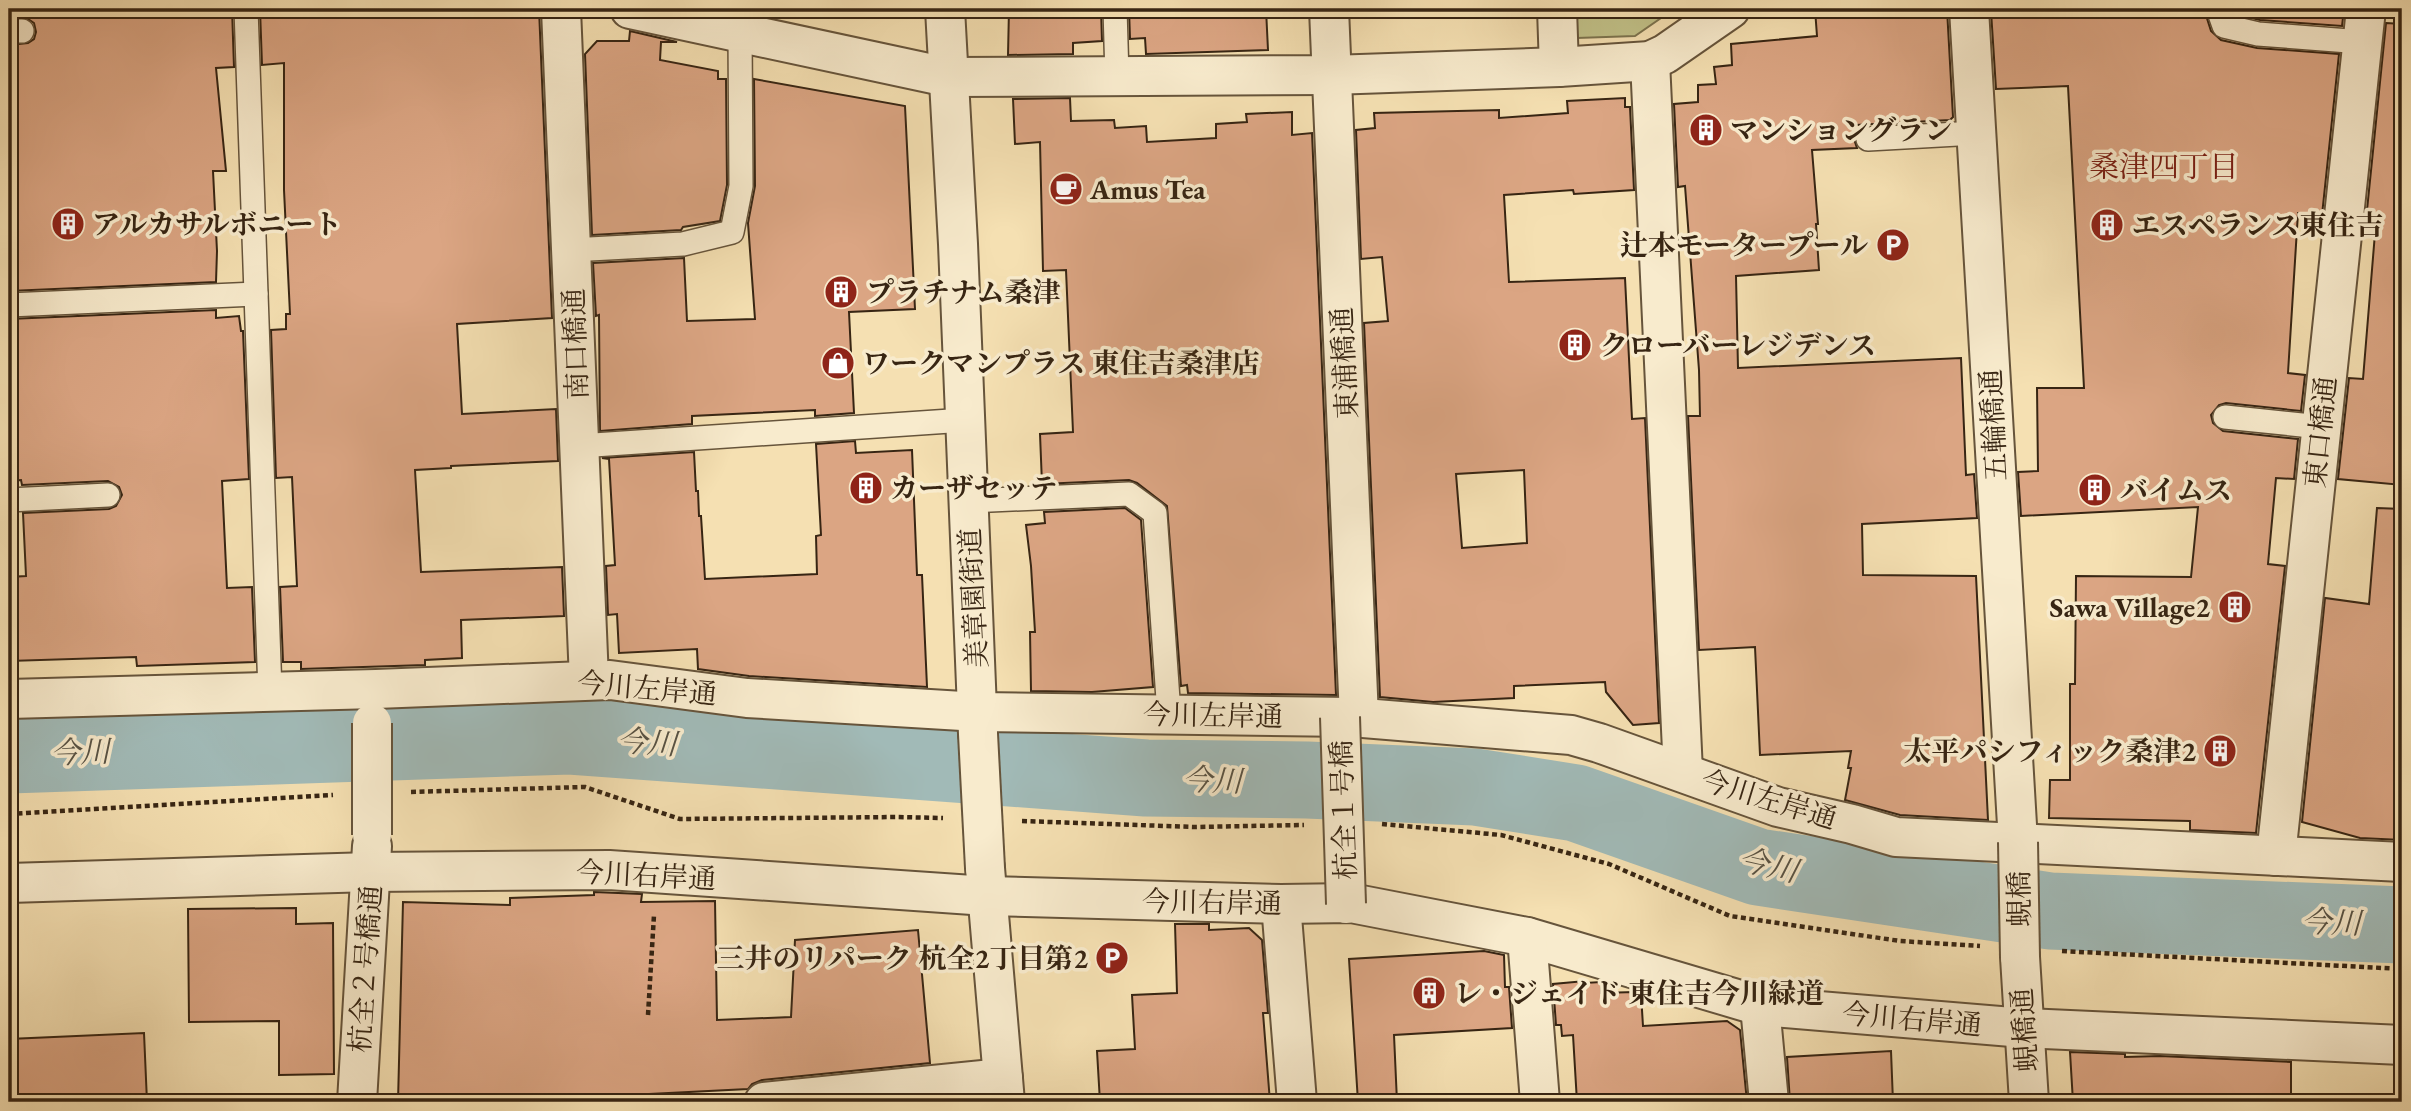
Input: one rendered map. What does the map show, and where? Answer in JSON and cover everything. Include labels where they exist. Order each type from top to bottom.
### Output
[{"type":"street","name":"南口橋通","points":[[561,9],[589,680]]},
{"type":"street","points":[[630,9],[947,77],[1331,75],[1650,61],[1665,54],[1730,9]]},
{"type":"street","name":"美章園街道","points":[[945,9],[986,882],[1004,1090]]},
{"type":"street","name":"東浦橋通","points":[[1329,9],[1349,717]]},
{"type":"street","points":[[1557,9],[1559,67]]},
{"type":"street","name":"五輪橋通","points":[[1969,9],[2018,842]]},
{"type":"street","name":"東口橋通","points":[[2276,856],[2364,26]]},
{"type":"street","points":[[1650,61],[1682,772]]},
{"type":"street","name":"今川左岸通","points":[[9,699],[270,692],[374,706],[589,680],[610,680],[978,723],[1169,715],[1349,717],[1571,735],[1778,807],[1896,837],[2402,862]]},
{"type":"street","name":"杭全２号橋通","points":[[357,1102],[372,853],[374,706]]},
{"type":"street","name":"杭全１号橋","points":[[1346,904],[1349,717]]},
{"type":"street","name":"蜆橋","points":[[2018,842],[2019,951]]},
{"type":"street","name":"今川右岸通","points":[[9,883],[372,853],[657,874],[986,882],[1281,904],[1346,904],[1527,937],[1760,1006],[2024,1028],[2402,1045]]},
{"type":"street","points":[[1281,904],[1297,1102]]},
{"type":"street","points":[[1527,937],[1540,1102]]},
{"type":"street","name":"蜆橋通","points":[[2019,951],[2029,1102]]},
{"type":"street","points":[[1760,1006],[1769,1102]]},
{"type":"street","points":[[764,1102],[1004,1090]]},
{"type":"lane","points":[[246,9],[270,692]]},
{"type":"lane","points":[[1115,9],[1117,76]]},
{"type":"lane","points":[[2218,9],[2224,26],[2247,31],[2364,26]]},
{"type":"lane","points":[[571,250],[683,244],[732,232],[741,186],[740,32]]},
{"type":"lane","points":[[1868,139],[1976,133]]},
{"type":"lane","points":[[9,305],[256,294]]},
{"type":"lane","points":[[2225,417],[2320,427]]},
{"type":"lane","points":[[579,446],[965,420]]},
{"type":"lane","points":[[969,501],[1129,494],[1154,513],[1169,715]]},
{"type":"lane","points":[[9,500],[108,495]]},
{"type":"path","points":[[403,792],[585,787],[680,819],[951,818]]},
{"type":"path","points":[[9,814],[333,794]]},
{"type":"path","points":[[1019,821],[1195,827],[1316,825]]},
{"type":"path","points":[[1370,823],[1501,835],[1609,864],[1730,916],[1900,941],[2019,951],[2402,969]]},
{"type":"path","points":[[648,1015],[657,874]]},
{"type":"green space","points":[[1571,9],[1674,9],[1635,36],[1577,38]]},
{"type":"building","points":[[9,9],[232,9],[234,67],[216,68],[226,171],[213,171],[216,282],[9,291],[9,45],[28,43],[34,39],[36,32],[34,23],[28,19],[9,17]]},
{"type":"building","points":[[260,9],[539,9],[552,318],[457,324],[462,414],[556,409],[558,461],[415,470],[421,572],[562,567],[564,616],[461,620],[462,658],[425,660],[425,665],[301,669],[301,662],[283,662],[280,587],[297,586],[292,477],[276,478],[271,330],[286,329],[286,314],[290,314],[284,190],[284,63],[262,65]]},
{"type":"building","points":[[1009,9],[1101,9],[1102,41],[1073,43],[1073,54],[1008,55]]},
{"type":"building","points":[[1129,9],[1266,9],[1268,50],[1146,54],[1145,38],[1130,39]]},
{"type":"building","points":[[1815,9],[1947,9],[1953,117],[1950,120],[1856,125],[1854,139],[1857,148],[1812,150],[1819,270],[1736,276],[1738,368],[1961,358],[1966,475],[1974,474],[1977,518],[1862,524],[1863,575],[1976,576],[1988,820],[1900,815],[1845,800],[1851,751],[1760,755],[1755,647],[1699,650],[1688,416],[1700,416],[1699,370],[1685,186],[1678,187],[1674,104],[1698,102],[1698,85],[1716,84],[1714,67],[1732,65],[1731,44],[1817,36]]},
{"type":"building","points":[[2204,9],[2211,31],[2221,40],[2257,48],[2339,54],[2322,215],[2298,213],[2288,373],[2305,375],[2301,411],[2226,403],[2219,405],[2211,415],[2213,423],[2223,431],[2298,439],[2294,479],[2276,478],[2268,564],[2285,566],[2256,833],[2190,830],[2190,821],[2049,818],[2050,780],[2070,780],[2070,684],[2075,684],[2076,576],[2191,577],[2198,507],[2021,516],[2018,472],[2038,471],[2037,388],[2084,388],[2068,86],[1996,89],[1991,11]]},
{"type":"building","points":[[2233,9],[2344,9],[2342,26],[2260,20],[2235,14]]},
{"type":"building","points":[[2386,23],[2402,24],[2402,485],[2338,479],[2349,378],[2363,379],[2376,221],[2366,220]]},
{"type":"building","points":[[630,31],[677,42],[661,42],[660,60],[718,71],[718,79],[726,79],[727,185],[720,221],[683,227],[681,230],[592,235],[585,54],[597,41],[629,41]]},
{"type":"building","points":[[754,79],[905,106],[915,309],[849,312],[854,413],[815,416],[815,410],[692,416],[692,424],[600,431],[599,315],[596,316],[593,263],[684,258],[687,321],[755,319],[748,223],[755,186]]},
{"type":"building","points":[[1070,98],[1071,121],[1114,120],[1115,128],[1146,126],[1147,142],[1216,138],[1216,124],[1247,122],[1246,114],[1292,112],[1292,135],[1312,133],[1336,695],[1188,693],[1187,685],[1181,686],[1167,506],[1129,480],[1042,484],[1040,434],[1073,432],[1066,270],[1043,271],[1040,142],[1015,144],[1013,99]]},
{"type":"building","points":[[1625,98],[1625,107],[1630,107],[1634,190],[1574,194],[1573,190],[1504,195],[1509,282],[1625,278],[1632,419],[1645,418],[1659,723],[1633,725],[1606,692],[1605,682],[1514,686],[1514,698],[1433,702],[1380,697],[1364,323],[1388,321],[1382,257],[1361,259],[1356,130],[1375,128],[1374,113],[1499,110],[1499,118],[1568,113],[1567,101]],"holes":[[[1524,470],[1527,543],[1462,548],[1456,474]]]},
{"type":"building","points":[[216,310],[216,318],[239,316],[243,331],[249,479],[222,481],[227,588],[252,587],[255,662],[137,666],[136,657],[9,661],[9,577],[26,576],[23,513],[109,509],[116,506],[122,495],[119,487],[108,481],[22,485],[21,480],[9,481],[9,319]]},
{"type":"building","points":[[855,441],[856,453],[912,450],[917,575],[922,575],[927,687],[749,676],[698,669],[697,649],[619,653],[617,614],[608,615],[606,566],[615,565],[609,459],[602,458],[694,452],[705,579],[817,574],[816,536],[821,535],[816,444]]},
{"type":"building","points":[[1125,508],[1141,520],[1153,687],[1092,692],[1031,691],[1030,632],[1035,632],[1026,525],[1045,523],[1044,512]]},
{"type":"building","points":[[2377,508],[2402,509],[2402,840],[2360,838],[2302,822],[2325,598],[2369,604]]},
{"type":"building","points":[[594,892],[642,894],[641,902],[715,901],[717,1020],[791,1017],[795,940],[918,930],[930,1063],[762,1080],[748,1089],[630,1095],[630,1100],[572,1097],[572,1102],[398,1102],[403,902],[510,905],[510,898],[594,895]]},
{"type":"building","points":[[296,908],[296,924],[333,923],[334,1074],[279,1075],[279,1021],[189,1022],[188,909]]},
{"type":"building","points":[[1175,924],[1209,924],[1209,930],[1249,928],[1262,940],[1268,1013],[1263,1013],[1270,1102],[1100,1102],[1097,1051],[1135,1049],[1132,995],[1177,993]]},
{"type":"building","name":"レ・ジェイド 東住吉今川緑道","points":[[1484,951],[1504,955],[1505,987],[1509,987],[1512,1028],[1394,1035],[1397,1102],[1358,1102],[1349,959]]},
{"type":"building","points":[[1601,982],[1601,993],[1641,994],[1643,1026],[1727,1021],[1740,1030],[1747,1102],[1577,1102],[1573,1035],[1562,1036],[1561,1025],[1556,1025],[1553,984]]},
{"type":"building","points":[[144,1033],[147,1102],[9,1102],[9,1039]]},
{"type":"building","points":[[1891,1051],[1893,1102],[1790,1102],[1787,1057]]},
{"type":"building","points":[[2070,1052],[2125,1054],[2125,1057],[2291,1062],[2291,1102],[2204,1102],[2204,1095],[2128,1097],[2128,1102],[2073,1102]]},
{"type":"waterway","name":"今川","points":[[9,755],[570,736],[1146,778],[1307,780],[1475,787],[1576,803],[1758,867],[2050,911],[2402,925]]},
{"type":"place","name":"マンショングラン","points":[[1706,130]]},
{"type":"place","name":"Amus Tea","points":[[1066,189]]},
{"type":"place","name":"アルカサルボニート","points":[[68,224]]},
{"type":"place","name":"エスペランス東住吉","points":[[2107,225]]},
{"type":"place","name":"辻本モータープール","points":[[1893,245]]},
{"type":"place","name":"プラチナム桑津","points":[[841,292]]},
{"type":"place","name":"クローバーレジデンス","points":[[1575,345]]},
{"type":"place","name":"ワークマンプラス 東住吉桑津店","points":[[838,363]]},
{"type":"place","name":"カーザセッテ","points":[[866,488]]},
{"type":"place","name":"バイムス","points":[[2095,490]]},
{"type":"place","name":"Sawa Village2","points":[[2235,607]]},
{"type":"place","name":"太平パシフィック桑津2","points":[[2220,751]]},
{"type":"place","name":"三井のリパーク 杭全2丁目第2","points":[[1112,958]]},
{"type":"place","name":"レ・ジェイド 東住吉今川緑道","points":[[1429,993]]},
{"type":"district","name":"桑津四丁目","points":[[2164,166]]}]
